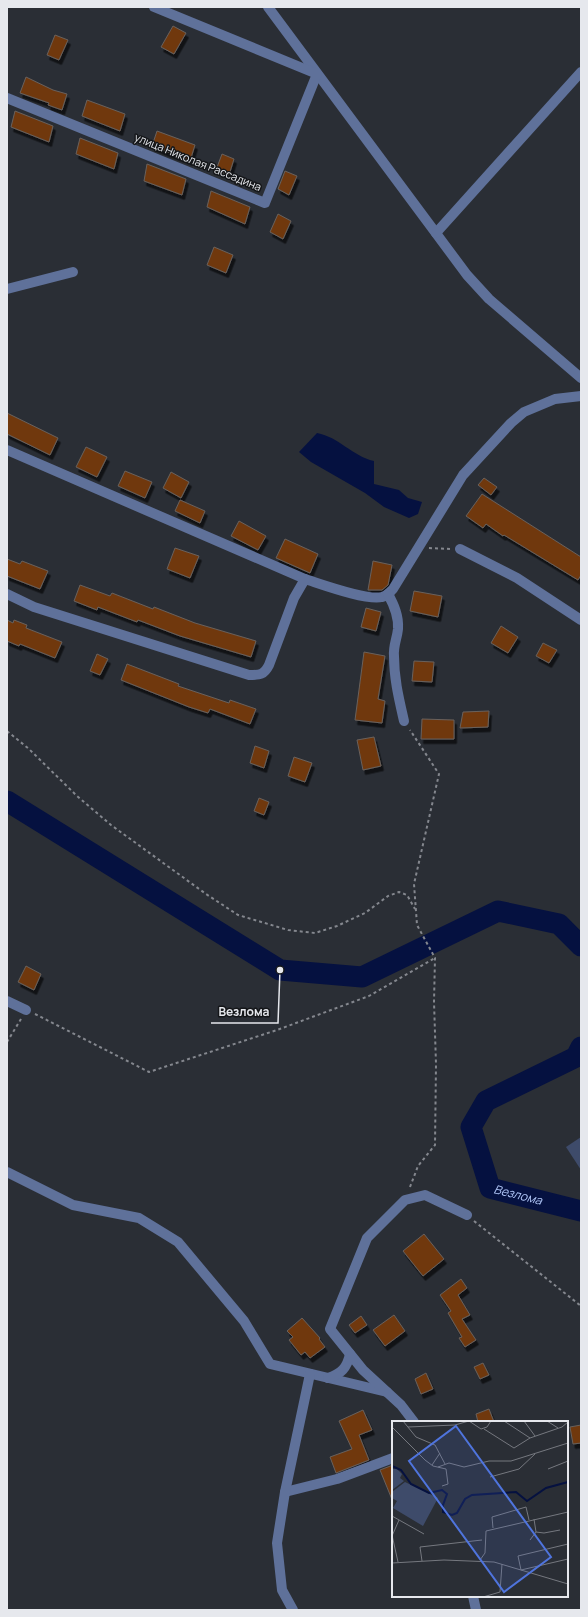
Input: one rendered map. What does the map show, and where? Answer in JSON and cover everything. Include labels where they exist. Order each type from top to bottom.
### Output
[{"type":"street","name":"улица Николая Рассадина","points":[[7,98],[265,203],[317,74],[154,7]]},
{"type":"street","points":[[268,7],[467,275],[489,299],[581,378]]},
{"type":"street","points":[[436,233],[581,72]]},
{"type":"street","points":[[7,289],[73,272]]},
{"type":"street","points":[[7,450],[305,579],[356,594],[382,597],[393,589],[463,475],[511,423],[524,412],[556,399],[581,396]]},
{"type":"street","points":[[460,549],[517,578],[581,620]]},
{"type":"street","points":[[7,594],[34,607],[111,633],[249,675],[260,675],[265,673],[269,665],[294,598],[305,579]]},
{"type":"street","points":[[388,594],[396,609],[398,622],[398,630],[394,646],[394,657],[396,690],[404,721]]},
{"type":"street","points":[[7,1001],[26,1010]]},
{"type":"street","points":[[7,1172],[74,1205],[139,1218],[178,1242],[244,1321],[270,1364],[387,1392]]},
{"type":"street","points":[[413,1421],[401,1405],[364,1370],[330,1329],[367,1238],[405,1200],[425,1195],[467,1215]]},
{"type":"street","points":[[328,1378],[339,1375],[345,1368],[350,1354]]},
{"type":"street","points":[[293,1610],[282,1590],[277,1543],[285,1492],[310,1374]]},
{"type":"street","points":[[285,1492],[337,1478],[392,1458]]},
{"type":"street","points":[[473,1597],[476,1610]]},
{"type":"path","points":[[420,546],[433,549],[460,549]]},
{"type":"path","points":[[404,721],[439,774],[414,884],[417,925],[436,958],[434,1002],[436,1064],[435,1145],[418,1166],[405,1200]]},
{"type":"path","points":[[7,731],[29,749],[111,825],[206,894],[238,915],[288,930],[315,933],[338,926],[365,913],[388,896],[399,892],[407,895],[416,912]]},
{"type":"path","points":[[7,1042],[26,1010],[149,1072],[277,1030],[369,996],[436,958]]},
{"type":"path","points":[[467,1215],[581,1306]]},
{"type":"shaded area","points":[[317,433],[332,438],[366,459],[374,461],[374,484],[399,490],[408,498],[422,502],[418,514],[409,518],[384,507],[365,493],[311,462],[299,452]]},
{"type":"shaded area","points":[[581,1137],[581,1170],[566,1147]]},
{"type":"building","points":[[173,26],[186,33],[174,54],[161,47]]},
{"type":"building","points":[[55,35],[68,40],[59,60],[47,55]]},
{"type":"building","points":[[26,77],[53,90],[67,94],[62,110],[48,105],[49,103],[20,93]]},
{"type":"building","points":[[87,100],[125,114],[120,131],[82,116]]},
{"type":"building","points":[[15,111],[53,126],[49,142],[11,127]]},
{"type":"building","points":[[157,131],[195,145],[190,161],[152,146]]},
{"type":"building","points":[[80,138],[118,153],[114,169],[76,154]]},
{"type":"building","points":[[222,154],[234,159],[229,175],[216,170]]},
{"type":"building","points":[[147,164],[186,179],[182,195],[144,181]]},
{"type":"building","points":[[285,171],[297,176],[289,195],[278,189]]},
{"type":"building","points":[[211,191],[250,207],[245,224],[207,207]]},
{"type":"building","points":[[278,214],[291,221],[283,239],[270,232]]},
{"type":"building","points":[[214,247],[233,255],[226,273],[207,265]]},
{"type":"building","points":[[7,413],[58,438],[50,455],[7,434]]},
{"type":"building","points":[[86,447],[107,457],[97,477],[76,467]]},
{"type":"building","points":[[125,471],[152,482],[145,498],[118,486]]},
{"type":"building","points":[[171,472],[189,482],[181,498],[163,488]]},
{"type":"building","points":[[484,478],[497,487],[491,495],[478,485]]},
{"type":"building","points":[[482,494],[581,557],[581,575],[578,580],[504,535],[503,536],[486,524],[483,528],[466,516]]},
{"type":"building","points":[[180,500],[205,511],[200,523],[175,511]]},
{"type":"building","points":[[239,521],[266,536],[258,550],[231,536]]},
{"type":"building","points":[[285,539],[318,554],[310,573],[276,558]]},
{"type":"building","points":[[175,548],[199,556],[190,578],[167,569]]},
{"type":"building","points":[[7,559],[20,564],[22,561],[48,571],[40,589],[7,576]]},
{"type":"building","points":[[373,561],[392,565],[388,585],[382,590],[368,590]]},
{"type":"building","points":[[80,585],[110,596],[112,593],[195,623],[256,641],[251,657],[180,636],[138,620],[137,622],[98,607],[97,610],[74,601]]},
{"type":"building","points":[[414,591],[442,596],[438,617],[410,611]]},
{"type":"building","points":[[366,608],[381,612],[376,631],[361,627]]},
{"type":"building","points":[[7,620],[13,623],[14,620],[27,625],[26,628],[62,642],[55,658],[20,644],[19,646],[7,641]]},
{"type":"building","points":[[501,626],[518,637],[508,653],[491,643]]},
{"type":"building","points":[[543,643],[557,650],[549,663],[536,656]]},
{"type":"building","points":[[364,652],[385,656],[378,699],[385,701],[382,723],[355,720]]},
{"type":"building","points":[[97,654],[108,659],[100,675],[90,671]]},
{"type":"building","points":[[414,661],[434,662],[432,682],[412,681]]},
{"type":"building","points":[[127,664],[179,684],[178,686],[229,703],[230,700],[256,709],[250,724],[210,709],[208,713],[189,707],[121,680]]},
{"type":"building","points":[[489,711],[488,727],[460,728],[463,712]]},
{"type":"building","points":[[422,719],[454,720],[454,739],[421,739]]},
{"type":"building","points":[[374,737],[381,766],[363,770],[357,740]]},
{"type":"building","points":[[255,746],[269,751],[264,768],[250,763]]},
{"type":"building","points":[[294,757],[312,763],[305,782],[288,776]]},
{"type":"building","points":[[259,798],[269,802],[264,815],[254,811]]},
{"type":"building","points":[[26,966],[41,974],[34,990],[18,982]]},
{"type":"building","points":[[424,1234],[444,1259],[423,1276],[403,1251]]},
{"type":"building","points":[[461,1279],[467,1288],[458,1295],[470,1315],[462,1319],[476,1340],[465,1347],[459,1338],[462,1337],[448,1313],[451,1311],[440,1295]]},
{"type":"building","points":[[394,1315],[405,1331],[385,1346],[373,1330]]},
{"type":"building","points":[[361,1316],[367,1325],[355,1333],[349,1325]]},
{"type":"building","points":[[302,1318],[320,1338],[319,1339],[325,1347],[310,1358],[305,1352],[301,1355],[289,1340],[293,1337],[287,1331]]},
{"type":"building","points":[[483,1363],[489,1375],[480,1379],[474,1367]]},
{"type":"building","points":[[426,1373],[433,1389],[421,1394],[415,1379]]},
{"type":"building","points":[[489,1409],[494,1421],[478,1421],[476,1414]]},
{"type":"building","points":[[363,1410],[372,1430],[359,1435],[369,1460],[336,1473],[330,1457],[352,1449],[339,1421]]},
{"type":"building","points":[[581,1425],[581,1443],[573,1444],[570,1427]]},
{"type":"building","points":[[392,1465],[392,1500],[380,1470]]},
{"type":"waterway","name":"Везлома","points":[[7,801],[280,970],[362,977],[498,911],[559,924],[581,946]]},
{"type":"waterway","name":"Везлома","points":[[581,1047],[576,1057],[486,1101],[471,1127],[490,1188],[581,1211]]},
{"type":"place","name":"Везлома","points":[[280,970]]}]
